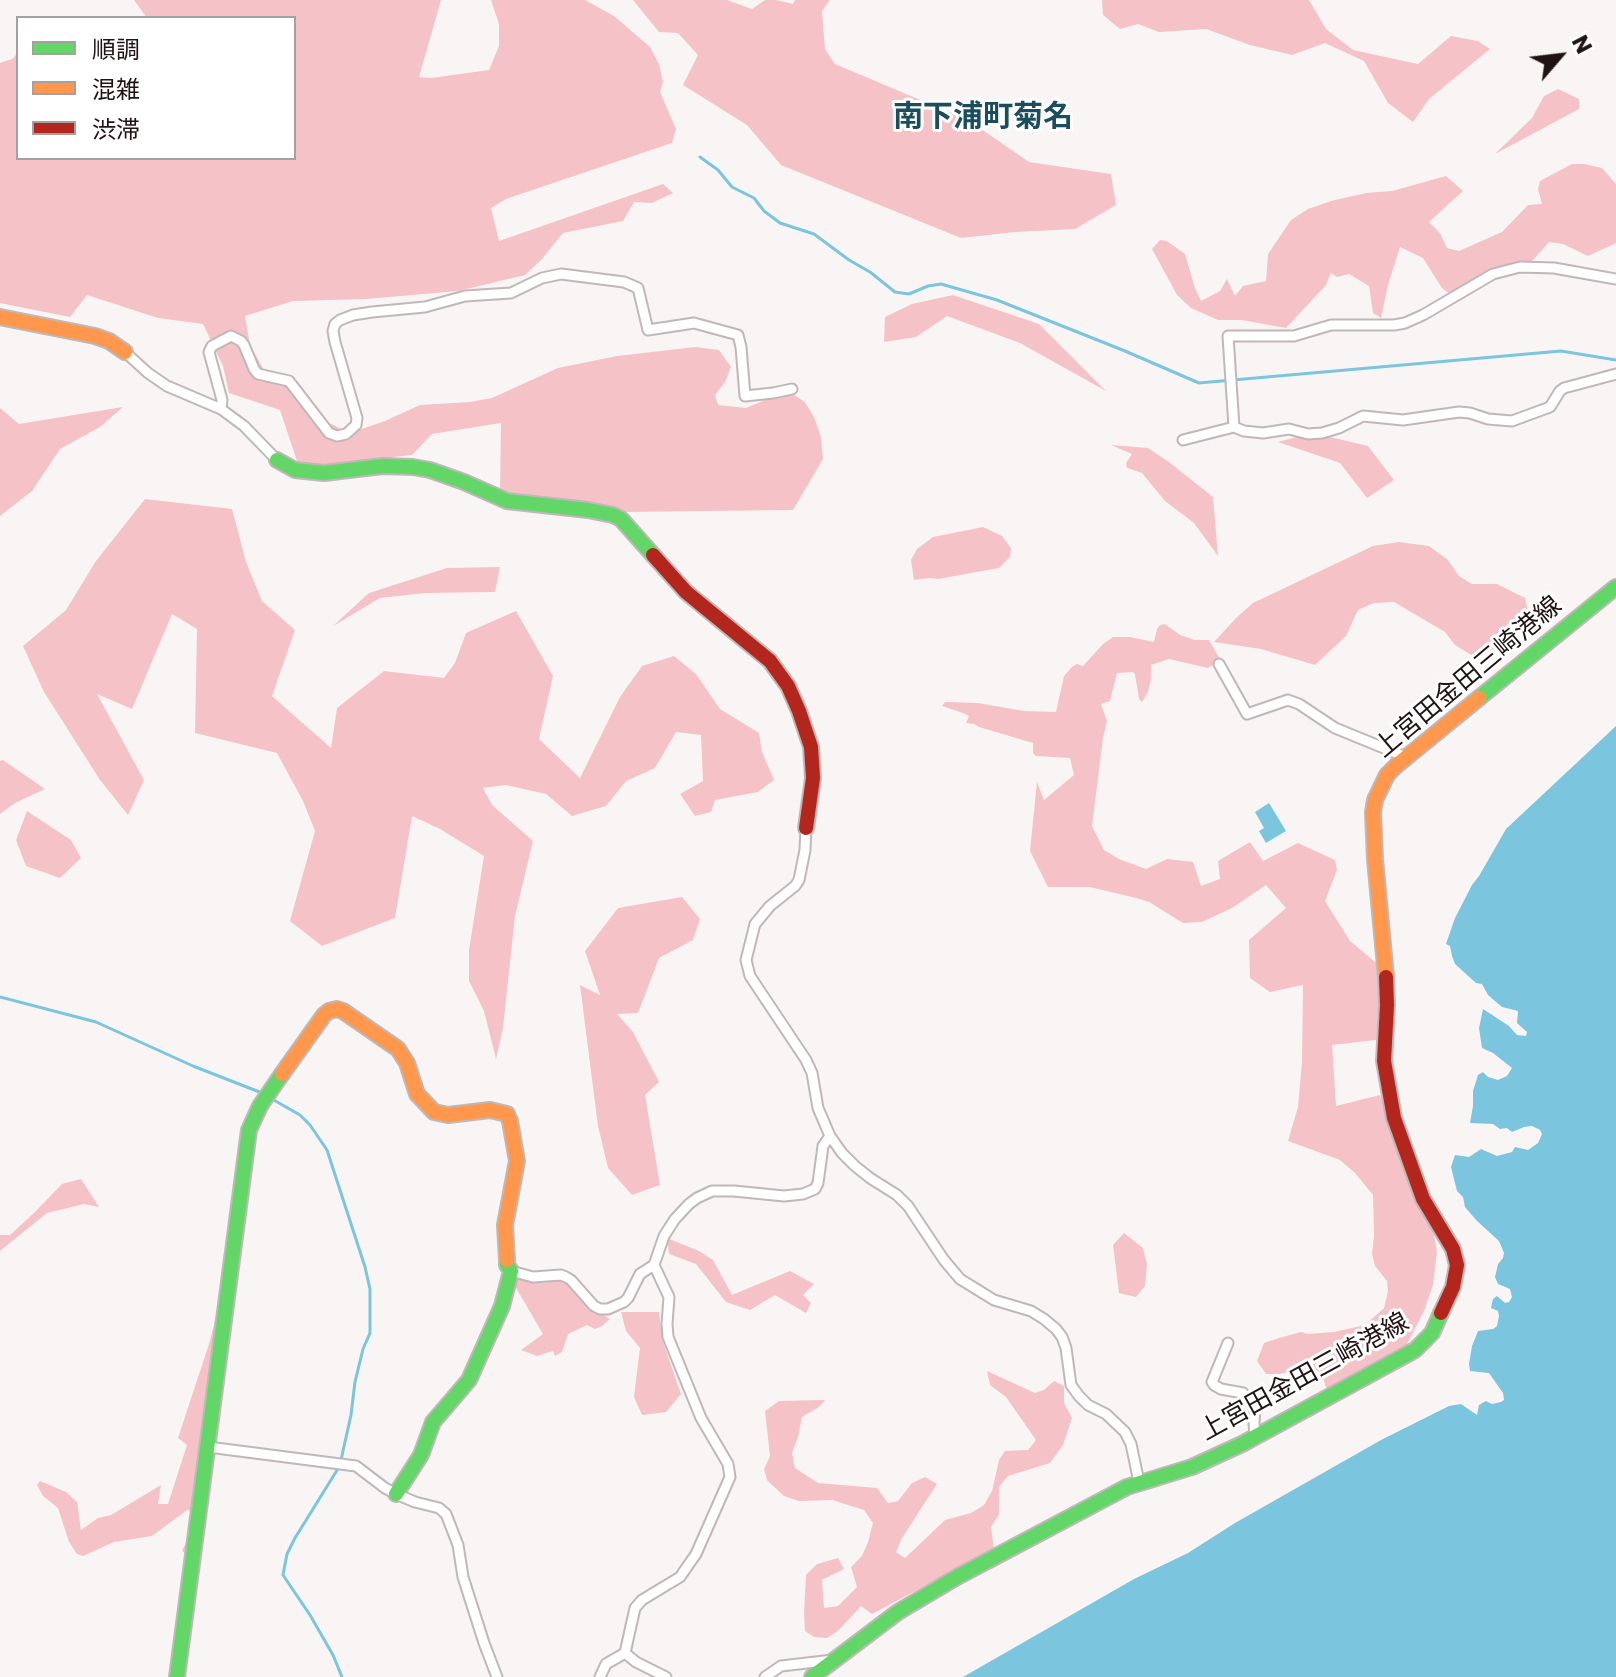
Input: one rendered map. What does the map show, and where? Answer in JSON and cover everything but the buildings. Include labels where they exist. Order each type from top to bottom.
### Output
[{"type":"street","points":[[1234,427],[1228,336],[1294,336],[1331,325],[1405,323],[1502,271],[1536,267],[1616,279]]},
{"type":"street","points":[[221,409],[222,400],[209,352],[212,346],[231,336],[244,345],[258,374],[289,381],[329,433],[337,436],[346,434],[356,425],[357,418],[333,331],[340,320],[372,312],[425,307],[465,296],[511,293],[542,278],[561,274],[624,282],[638,288],[648,330],[694,323],[738,335],[745,396],[792,389]]},
{"type":"street","points":[[0,317],[71,330],[109,341],[167,386],[221,409],[244,426],[277,460],[295,470],[340,472],[383,466],[413,467],[464,482],[507,501],[613,515],[621,519],[686,592],[770,661],[788,686],[803,720],[811,747],[813,778],[799,880],[755,924],[746,960],[750,976],[806,1060],[812,1073],[818,1108],[830,1136],[842,1153],[908,1206],[960,1279],[994,1300],[1031,1311],[1056,1329],[1066,1348],[1071,1385],[1088,1405],[1106,1414],[1125,1432],[1131,1444],[1139,1482]]},
{"type":"street","points":[[1183,440],[1234,427],[1263,433],[1289,429],[1314,434],[1339,428],[1363,416],[1403,420],[1459,412],[1512,421],[1550,407],[1564,388],[1616,374]]},
{"type":"street","name":"上宮田金田三崎港線","points":[[812,1677],[920,1598],[1112,1494],[1139,1482],[1192,1467],[1255,1437],[1424,1343],[1438,1324],[1457,1265],[1453,1249],[1423,1199],[1394,1118],[1384,1061],[1386,973],[1375,859],[1375,800],[1387,775],[1406,757],[1616,587]]},
{"type":"street","points":[[1219,664],[1247,714],[1288,700],[1335,728],[1406,757]]},
{"type":"street","points":[[177,1677],[249,1130],[266,1096],[324,1015],[337,1009],[343,1011],[398,1049],[407,1063],[417,1094],[434,1112],[448,1115],[490,1110],[507,1114],[517,1161],[505,1225],[507,1265],[511,1271],[533,1277],[566,1277],[594,1306],[608,1309],[628,1298],[640,1274],[654,1265],[668,1228],[689,1204],[705,1194],[722,1190],[784,1196],[815,1189],[823,1146],[830,1136]]},
{"type":"street","points":[[600,1677],[606,1664],[625,1653],[635,1608],[680,1577],[696,1554],[730,1477],[728,1464],[701,1418],[671,1349],[667,1324],[669,1297],[654,1265]]},
{"type":"street","points":[[396,1494],[421,1455],[433,1422],[469,1380],[502,1306],[511,1271]]},
{"type":"street","points":[[1228,1343],[1212,1382],[1221,1389],[1243,1393],[1255,1408],[1255,1437]]},
{"type":"street","points":[[208,1447],[356,1466],[396,1494],[439,1508],[446,1514],[458,1545],[463,1577],[497,1677]]},
{"type":"street","points":[[625,1653],[666,1677]]},
{"type":"street","points":[[765,1677],[781,1666],[834,1660]]},
{"type":"shaded area","points":[[134,0],[441,0],[419,77],[431,78],[489,70],[499,46],[499,24],[491,0],[585,0],[614,16],[650,47],[659,64],[663,82],[660,92],[676,129],[672,143],[506,199],[491,208],[499,241],[663,184],[673,193],[652,203],[634,202],[623,221],[563,233],[525,275],[458,291],[366,299],[293,301],[245,316],[250,345],[264,370],[290,376],[327,422],[350,433],[420,405],[492,398],[558,368],[617,356],[695,347],[719,350],[731,367],[715,395],[718,405],[746,408],[777,395],[791,393],[805,402],[814,417],[821,437],[823,459],[793,510],[622,512],[500,493],[501,423],[432,434],[412,455],[299,467],[280,410],[229,393],[223,366],[203,324],[158,318],[87,295],[70,317],[0,303],[0,63],[16,55],[16,160],[296,160],[296,16],[146,16]]},
{"type":"shaded area","points":[[633,0],[727,0],[752,9],[765,0],[793,4],[795,0],[830,0],[822,11],[825,49],[835,64],[968,120],[1029,162],[1111,174],[1116,205],[1075,229],[961,238],[781,165],[747,125],[683,85],[698,55],[678,33],[659,32]]},
{"type":"shaded area","points":[[1102,0],[1309,0],[1326,29],[1353,50],[1418,64],[1451,36],[1478,41],[1490,49],[1429,99],[1413,122],[1388,103],[1364,61],[1325,43],[1292,55],[1250,45],[1206,29],[1159,32],[1138,24],[1120,29],[1103,15]]},
{"type":"shaded area","points":[[1558,89],[1579,99],[1579,109],[1495,154],[1532,118],[1544,96]]},
{"type":"shaded area","points":[[1572,164],[1602,168],[1616,184],[1616,243],[1588,256],[1563,244],[1549,242],[1532,261],[1493,270],[1450,294],[1442,288],[1423,258],[1400,247],[1381,318],[1373,313],[1369,286],[1349,274],[1337,277],[1331,273],[1326,285],[1286,328],[1242,320],[1218,320],[1191,308],[1177,295],[1152,249],[1160,240],[1167,241],[1185,254],[1201,301],[1220,291],[1227,279],[1235,296],[1243,286],[1266,281],[1268,254],[1291,220],[1308,209],[1331,201],[1392,191],[1446,176],[1463,191],[1429,222],[1440,233],[1447,248],[1459,251],[1502,232],[1528,205],[1542,204],[1538,189],[1540,181]]},
{"type":"shaded area","points":[[953,295],[1039,324],[1106,391],[1020,343],[947,316],[916,337],[884,342],[885,317],[912,304]]},
{"type":"shaded area","points":[[123,407],[100,427],[60,449],[32,491],[0,516],[0,408],[19,424]]},
{"type":"shaded area","points":[[1326,436],[1368,446],[1394,480],[1367,498],[1340,463],[1278,442],[1297,437]]},
{"type":"shaded area","points":[[1111,445],[1148,448],[1213,497],[1218,556],[1194,523],[1165,501],[1142,473],[1127,468],[1126,463],[1132,454]]},
{"type":"shaded area","points":[[145,499],[232,509],[246,562],[262,601],[295,630],[272,696],[331,748],[337,708],[384,671],[444,678],[455,663],[466,633],[516,611],[553,676],[539,739],[580,778],[620,697],[642,666],[674,656],[696,674],[720,709],[759,733],[762,752],[774,780],[758,792],[715,800],[711,812],[695,816],[680,794],[703,781],[701,735],[676,732],[655,768],[626,781],[606,806],[572,816],[546,794],[506,785],[483,788],[492,805],[533,841],[515,916],[503,1028],[496,1059],[484,1011],[469,981],[469,950],[484,856],[412,816],[395,918],[322,946],[290,921],[315,831],[277,753],[195,733],[197,629],[172,614],[132,709],[97,694],[144,780],[128,815],[100,780],[44,692],[23,646],[66,610],[96,561]]},
{"type":"shaded area","points":[[983,527],[1002,536],[1011,548],[1010,557],[999,568],[914,580],[911,560],[917,549],[933,537]]},
{"type":"shaded area","points":[[1399,542],[1429,546],[1448,560],[1459,576],[1472,584],[1497,584],[1525,598],[1531,625],[1485,654],[1473,656],[1455,645],[1445,632],[1394,602],[1374,603],[1358,610],[1346,636],[1315,665],[1261,649],[1214,642],[1253,603],[1373,546]]},
{"type":"shaded area","points":[[500,567],[495,592],[425,593],[380,598],[333,626],[369,593],[447,568]]},
{"type":"shaded area","points":[[1165,624],[1180,635],[1209,640],[1221,661],[1208,668],[1169,659],[1151,665],[1148,692],[1142,702],[1135,674],[1117,673],[1110,701],[1101,704],[1107,721],[1092,826],[1104,850],[1146,869],[1167,859],[1193,862],[1201,886],[1220,879],[1218,861],[1250,842],[1263,861],[1298,843],[1335,860],[1337,870],[1325,901],[1350,941],[1381,967],[1376,1040],[1332,1045],[1336,1106],[1380,1095],[1414,1197],[1434,1235],[1437,1252],[1433,1285],[1405,1348],[1352,1374],[1334,1393],[1327,1390],[1321,1372],[1308,1368],[1266,1374],[1257,1361],[1264,1343],[1279,1338],[1301,1332],[1334,1332],[1365,1325],[1384,1308],[1388,1291],[1387,1281],[1375,1266],[1372,1254],[1373,1195],[1340,1160],[1288,1141],[1298,1107],[1303,985],[1270,992],[1250,978],[1249,940],[1286,908],[1266,885],[1232,908],[1202,922],[1183,923],[1149,902],[1136,898],[1090,887],[1048,887],[1030,851],[1037,782],[1044,800],[1074,775],[1070,758],[1036,756],[1033,743],[966,723],[969,716],[942,706],[945,702],[978,703],[1024,711],[1056,712],[1064,676],[1072,667],[1077,664],[1083,666],[1113,637],[1154,642],[1157,629]]},
{"type":"shaded area","points":[[3,760],[45,789],[0,814],[0,761]]},
{"type":"shaded area","points":[[27,811],[71,840],[81,858],[60,878],[26,866],[16,840]]},
{"type":"shaded area","points":[[682,897],[700,919],[693,940],[659,958],[638,1013],[617,1014],[633,1032],[659,1082],[645,1095],[660,1185],[632,1195],[608,1168],[598,1126],[580,985],[600,995],[585,951],[618,908]]},
{"type":"shaded area","points":[[81,1179],[99,1207],[84,1204],[47,1213],[0,1251],[0,1235],[10,1235],[62,1184]]},
{"type":"shaded area","points":[[1124,1233],[1143,1248],[1147,1264],[1145,1286],[1136,1297],[1119,1293],[1113,1245]]},
{"type":"shaded area","points":[[667,1238],[713,1260],[732,1295],[790,1271],[814,1284],[803,1295],[811,1303],[806,1313],[775,1295],[750,1310],[726,1302],[696,1264],[669,1254]]},
{"type":"shaded area","points":[[513,1277],[544,1283],[564,1281],[581,1300],[610,1319],[595,1329],[587,1325],[568,1334],[562,1352],[555,1356],[553,1351],[537,1356],[521,1350],[543,1334],[512,1281]]},
{"type":"shaded area","points":[[225,1282],[187,1555],[182,1551],[188,1538],[191,1516],[191,1511],[187,1510],[152,1536],[114,1542],[83,1556],[77,1554],[69,1542],[58,1508],[43,1496],[37,1485],[40,1481],[66,1492],[77,1502],[81,1530],[161,1485],[158,1504],[168,1504],[187,1445],[178,1438],[209,1344]]},
{"type":"shaded area","points":[[621,1312],[659,1312],[663,1342],[681,1394],[666,1412],[642,1415],[634,1397],[640,1348],[626,1331]]},
{"type":"shaded area","points":[[987,1371],[1035,1393],[1054,1381],[1064,1386],[1064,1403],[1072,1418],[1063,1445],[1050,1463],[1008,1476],[999,1487],[999,1514],[991,1527],[994,1549],[872,1614],[861,1606],[838,1631],[827,1638],[814,1637],[805,1631],[806,1575],[817,1564],[838,1558],[844,1569],[822,1580],[824,1608],[838,1606],[857,1587],[851,1567],[862,1556],[873,1523],[864,1510],[832,1500],[799,1501],[784,1496],[767,1480],[764,1469],[770,1456],[765,1411],[779,1401],[825,1400],[802,1417],[792,1453],[795,1468],[818,1483],[877,1488],[888,1503],[898,1501],[912,1483],[925,1477],[937,1484],[902,1538],[896,1552],[905,1558],[945,1520],[971,1513],[984,1505],[1005,1451],[1028,1450],[1036,1440],[1006,1397],[990,1385]]},
{"type":"water","points":[[1616,726],[1616,1677],[963,1677],[1134,1579],[1188,1553],[1381,1440],[1449,1406],[1461,1404],[1477,1415],[1479,1405],[1486,1401],[1492,1404],[1504,1400],[1503,1393],[1489,1373],[1470,1371],[1469,1364],[1478,1331],[1497,1326],[1499,1316],[1498,1311],[1491,1308],[1493,1299],[1497,1296],[1505,1303],[1512,1297],[1510,1289],[1498,1284],[1495,1277],[1504,1253],[1499,1241],[1465,1207],[1451,1167],[1455,1155],[1469,1157],[1481,1149],[1497,1156],[1512,1152],[1515,1147],[1528,1150],[1538,1143],[1542,1134],[1532,1126],[1512,1132],[1493,1124],[1470,1123],[1478,1075],[1483,1072],[1498,1080],[1507,1076],[1512,1068],[1482,1048],[1479,1028],[1483,1009],[1517,1035],[1526,1036],[1527,1032],[1517,1023],[1518,1011],[1502,1007],[1488,995],[1482,984],[1476,983],[1455,964],[1450,946],[1446,944],[1472,885],[1506,829]]},
{"type":"water","points":[[1269,803],[1286,831],[1266,843],[1259,831],[1264,828],[1255,812]]},
{"type":"waterway","points":[[700,157],[718,170],[732,187],[754,198],[764,211],[780,223],[814,234],[895,292],[909,294],[941,284],[997,300],[1199,383],[1561,351],[1616,360]]},
{"type":"waterway","points":[[0,997],[96,1022],[262,1093]]},
{"type":"waterway","points":[[272,1099],[300,1115],[327,1150],[370,1289],[370,1333],[355,1382],[341,1460]]},
{"type":"waterway","points":[[339,1467],[295,1538],[287,1554],[283,1575],[310,1615],[342,1677]]},
{"type":"traffic: fast","points":[[277,460],[295,470],[324,473],[383,466],[413,467],[464,482],[507,501],[613,515],[621,519],[653,555]]},
{"type":"traffic: fast","points":[[1479,698],[1616,587]]},
{"type":"traffic: fast","points":[[177,1677],[249,1130],[260,1106],[282,1074]]},
{"type":"traffic: fast","points":[[396,1494],[421,1455],[433,1422],[469,1380],[502,1306],[511,1271],[507,1260]]},
{"type":"traffic: fast","points":[[812,1677],[898,1612],[957,1577],[1127,1487],[1192,1467],[1242,1444],[1415,1350],[1432,1333],[1441,1313]]},
{"type":"traffic: slow","points":[[0,317],[95,336],[125,352]]},
{"type":"traffic: slow","points":[[1386,977],[1375,859],[1375,800],[1387,775],[1397,765],[1479,698]]},
{"type":"traffic: slow","points":[[282,1074],[324,1015],[337,1009],[398,1049],[407,1063],[417,1094],[434,1112],[448,1115],[490,1110],[507,1114],[517,1161],[505,1225],[507,1260]]},
{"type":"traffic: jam","points":[[653,555],[686,592],[770,661],[788,686],[811,747],[813,778],[806,828]]},
{"type":"traffic: jam","points":[[1386,977],[1384,1061],[1394,1118],[1423,1199],[1453,1249],[1457,1265],[1453,1287],[1441,1313]]},
{"type":"district","name":"南下浦町菊名","points":[[983,118]]}]
